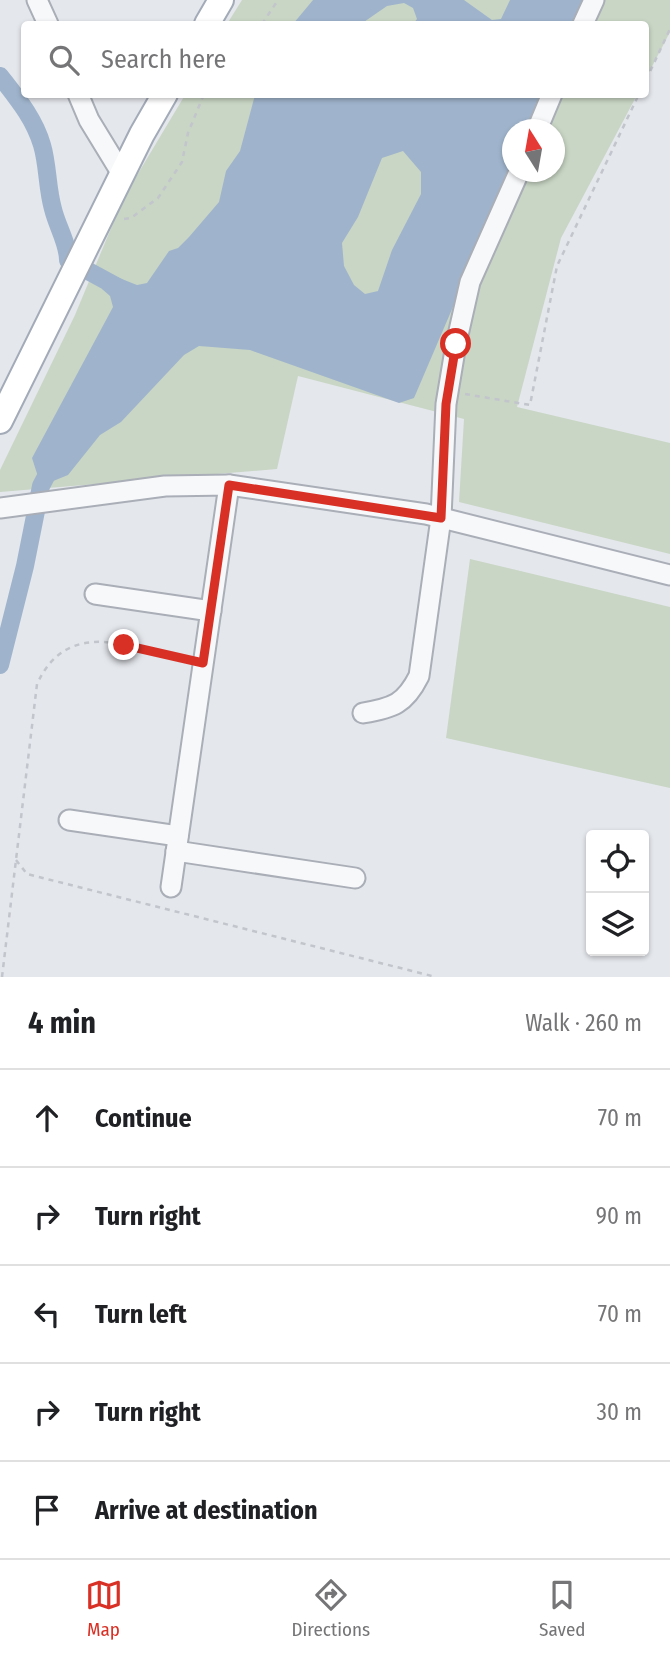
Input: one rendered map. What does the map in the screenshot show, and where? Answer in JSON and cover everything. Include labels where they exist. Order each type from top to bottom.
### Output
[{"type":"main road","points":[[209,21],[221,0]]},
{"type":"main road","points":[[0,421],[122,174],[163,98]]},
{"type":"street","points":[[37,0],[47,21]]},
{"type":"street","points":[[584,21],[594,0]]},
{"type":"street","points":[[80,98],[89,120],[122,174]]},
{"type":"street","points":[[542,119],[550,98]]},
{"type":"street","points":[[363,713],[392,708],[411,692],[419,676],[441,518],[448,391],[470,282],[515,182]]},
{"type":"street","points":[[171,887],[229,485]]},
{"type":"street","points":[[2,508],[165,486],[229,485],[441,518],[670,575]]},
{"type":"street","points":[[95,594],[211,611]]},
{"type":"street","points":[[69,820],[355,878]]},
{"type":"path","points":[[264,21],[278,0]]},
{"type":"path","points":[[649,74],[670,29]]},
{"type":"path","points":[[100,221],[131,218],[158,198],[182,162],[188,133],[202,98]]},
{"type":"path","points":[[448,391],[530,405],[557,266],[637,98]]},
{"type":"path","points":[[2,977],[37,684],[45,666],[57,653],[78,642],[98,641],[203,663]]},
{"type":"path","points":[[16,860],[27,874],[436,977]]},
{"type":"green space","points":[[242,0],[670,0],[670,32],[649,72],[649,21],[229,21]]},
{"type":"green space","points":[[183,98],[635,98],[561,238],[517,407],[670,443],[670,554],[459,502],[464,419],[298,376],[277,469],[0,492],[0,470],[75,315],[124,197]]},
{"type":"green space","points":[[470,559],[670,607],[670,788],[446,738]]},
{"type":"water","points":[[313,0],[464,0],[492,20],[501,19],[510,0],[588,0],[578,21],[415,21],[413,8],[404,3],[387,6],[365,21],[296,21]]},
{"type":"water","points":[[254,98],[545,98],[535,119],[502,119],[502,182],[506,182],[414,398],[399,403],[250,350],[199,346],[184,355],[121,422],[100,435],[68,475],[41,486],[32,458],[113,307],[110,296],[102,289],[109,274],[137,285],[147,283],[169,251],[178,248],[219,202],[226,171],[240,151]],"holes":[[[403,151],[421,172],[421,194],[392,250],[378,291],[365,294],[354,285],[344,266],[342,243],[358,217],[382,158]]]},
{"type":"waterway","points":[[0,76],[39,135],[51,201],[68,260],[125,291]]},
{"type":"waterway","points":[[0,665],[25,566],[41,486],[52,465]]},
{"type":"route","points":[[124,645],[203,663],[229,485],[441,518],[446,404],[456,344]]}]
